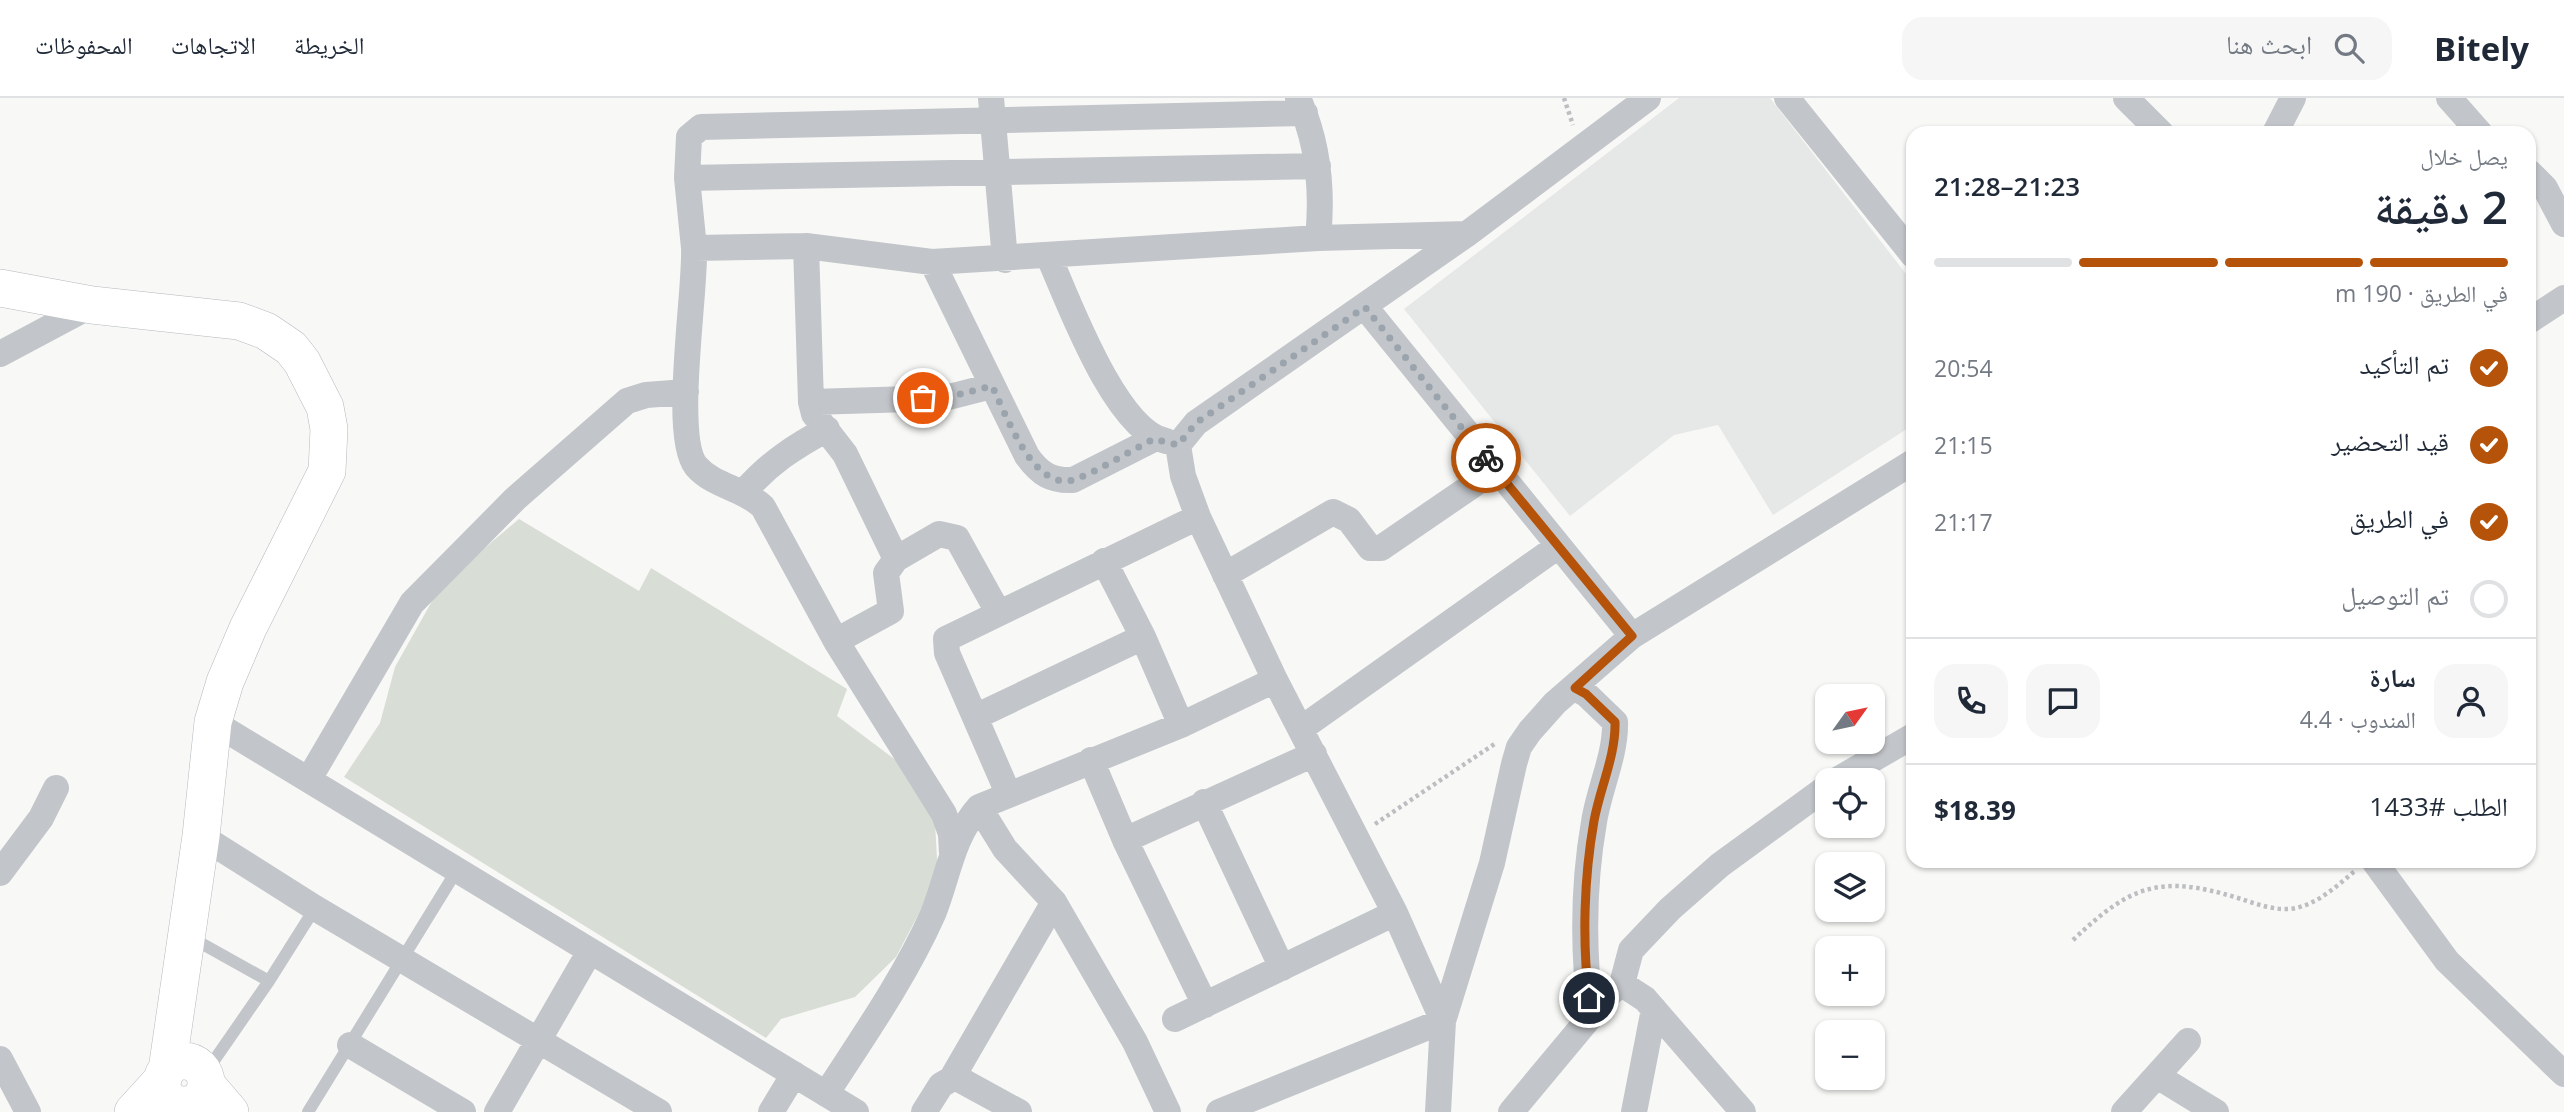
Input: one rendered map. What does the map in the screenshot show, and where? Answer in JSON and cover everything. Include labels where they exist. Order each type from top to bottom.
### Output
[{"type":"main road","points":[[0,288],[92,304],[239,321],[266,331],[291,348],[302,362],[325,407],[329,429],[327,471],[248,628],[225,682],[213,722],[182,982],[187,1089]]},
{"type":"main road","points":[[133,1112],[187,1089]]},
{"type":"main road","points":[[187,1089],[230,1112]]},
{"type":"street","points":[[932,262],[1027,456],[1048,478],[1073,481],[1166,442],[1196,423],[1467,234],[1648,98]]},
{"type":"street","points":[[1787,98],[1906,246]]},
{"type":"street","points":[[2126,98],[2154,126]]},
{"type":"street","points":[[2279,126],[2293,98]]},
{"type":"street","points":[[2449,98],[2474,126]]},
{"type":"street","points":[[952,853],[951,834],[944,814],[836,641],[763,508],[744,492],[710,479],[692,461],[688,444],[686,392],[694,248],[687,178],[689,137],[701,127],[992,110],[1302,106],[1318,166],[1321,206],[1318,238]]},
{"type":"street","points":[[992,110],[1005,260]]},
{"type":"street","points":[[687,178],[1318,166]]},
{"type":"street","points":[[2536,179],[2545,188],[2564,224]]},
{"type":"street","points":[[694,248],[806,246],[932,262],[1005,260],[1318,238],[1467,234]]},
{"type":"street","points":[[806,246],[811,402],[814,414],[845,454],[896,559]]},
{"type":"street","points":[[1049,257],[1120,405],[1141,430],[1166,442],[1183,476],[1198,517],[1275,680],[1395,913],[1443,1021]]},
{"type":"street","points":[[2536,316],[2564,298]]},
{"type":"street","points":[[0,354],[92,304]]},
{"type":"street","points":[[1365,307],[1557,547],[1632,636]]},
{"type":"street","points":[[811,402],[945,398],[992,386]]},
{"type":"street","points":[[309,779],[398,626],[428,586],[525,490],[627,401],[646,395],[686,392]]},
{"type":"street","points":[[744,492],[765,467],[785,452],[827,429]]},
{"type":"street","points":[[1438,1112],[1443,1021],[1492,863],[1519,747],[1555,703],[1632,636],[1906,466]]},
{"type":"street","points":[[1225,575],[1332,512],[1349,520],[1370,548],[1381,548],[1495,470]]},
{"type":"street","points":[[1008,793],[944,642],[951,635],[1198,517]]},
{"type":"street","points":[[836,641],[891,611],[886,573],[896,559],[939,534],[951,535],[963,548],[998,612]]},
{"type":"street","points":[[1302,729],[1557,547]]},
{"type":"street","points":[[1104,561],[1143,637],[1181,725]]},
{"type":"street","points":[[975,717],[1143,637]]},
{"type":"street","points":[[826,1094],[903,970],[933,913],[952,853],[970,817],[979,807],[1181,725],[1275,680]]},
{"type":"street","points":[[1575,688],[1586,694],[1615,722],[1614,742],[1600,788],[1589,863],[1586,979],[1591,1017]]},
{"type":"street","points":[[213,722],[856,1112]]},
{"type":"street","points":[[1858,768],[1906,740]]},
{"type":"street","points":[[1125,840],[1314,754]]},
{"type":"street","points":[[1091,760],[1125,840],[1205,1005]]},
{"type":"street","points":[[0,873],[41,818],[56,788]]},
{"type":"street","points":[[1511,1112],[1611,992],[1622,984],[1625,964],[1643,936],[1720,865],[1815,796]]},
{"type":"street","points":[[1204,802],[1282,968]]},
{"type":"street","points":[[979,807],[1005,849],[1054,902],[1135,1042],[1168,1112]]},
{"type":"street","points":[[201,836],[315,908],[659,1112]]},
{"type":"street","points":[[2368,868],[2447,961],[2564,1074]]},
{"type":"street","points":[[925,1112],[942,1085],[951,1078],[1054,902]]},
{"type":"street","points":[[1175,1019],[1395,913]]},
{"type":"street","points":[[497,1112],[590,951]]},
{"type":"street","points":[[1622,984],[1630,987],[1654,1009],[1743,1112]]},
{"type":"street","points":[[1633,1112],[1654,1009]]},
{"type":"street","points":[[1219,1112],[1443,1021]]},
{"type":"street","points":[[2124,1112],[2188,1041]]},
{"type":"street","points":[[350,1045],[463,1112]]},
{"type":"street","points":[[0,1059],[17,1106]]},
{"type":"street","points":[[771,1112],[794,1074]]},
{"type":"street","points":[[2157,1076],[2216,1112]]},
{"type":"street","points":[[951,1078],[960,1078],[1019,1112]]},
{"type":"lane","points":[[308,1112],[457,870]]},
{"type":"lane","points":[[187,1089],[269,981],[315,908]]},
{"type":"lane","points":[[188,935],[269,981]]},
{"type":"path","points":[[1355,837],[1500,741]]},
{"type":"path","points":[[2073,940],[2106,909],[2130,894],[2151,887],[2207,888],[2272,908],[2294,908],[2313,902],[2361,868]]},
{"type":"shaded area","points":[[1679,98],[1770,98],[1906,274],[1906,430],[1773,515],[1718,425],[1674,435],[1570,516],[1404,309]]},
{"type":"shaded area","points":[[519,519],[639,591],[651,568],[847,689],[837,716],[901,764],[935,823],[938,877],[896,957],[855,997],[781,1019],[766,1038],[344,777],[380,723],[395,667],[441,585]]},
{"type":"way so far","points":[[923,398],[945,398],[992,386],[1034,465],[1048,478],[1073,481],[1154,439],[1178,445],[1196,423],[1365,307],[1486,458]]},
{"type":"route","points":[[1486,458],[1632,636],[1575,688],[1586,694],[1615,722],[1614,742],[1600,788],[1593,824],[1589,863],[1586,933],[1586,979],[1589,998]]}]
